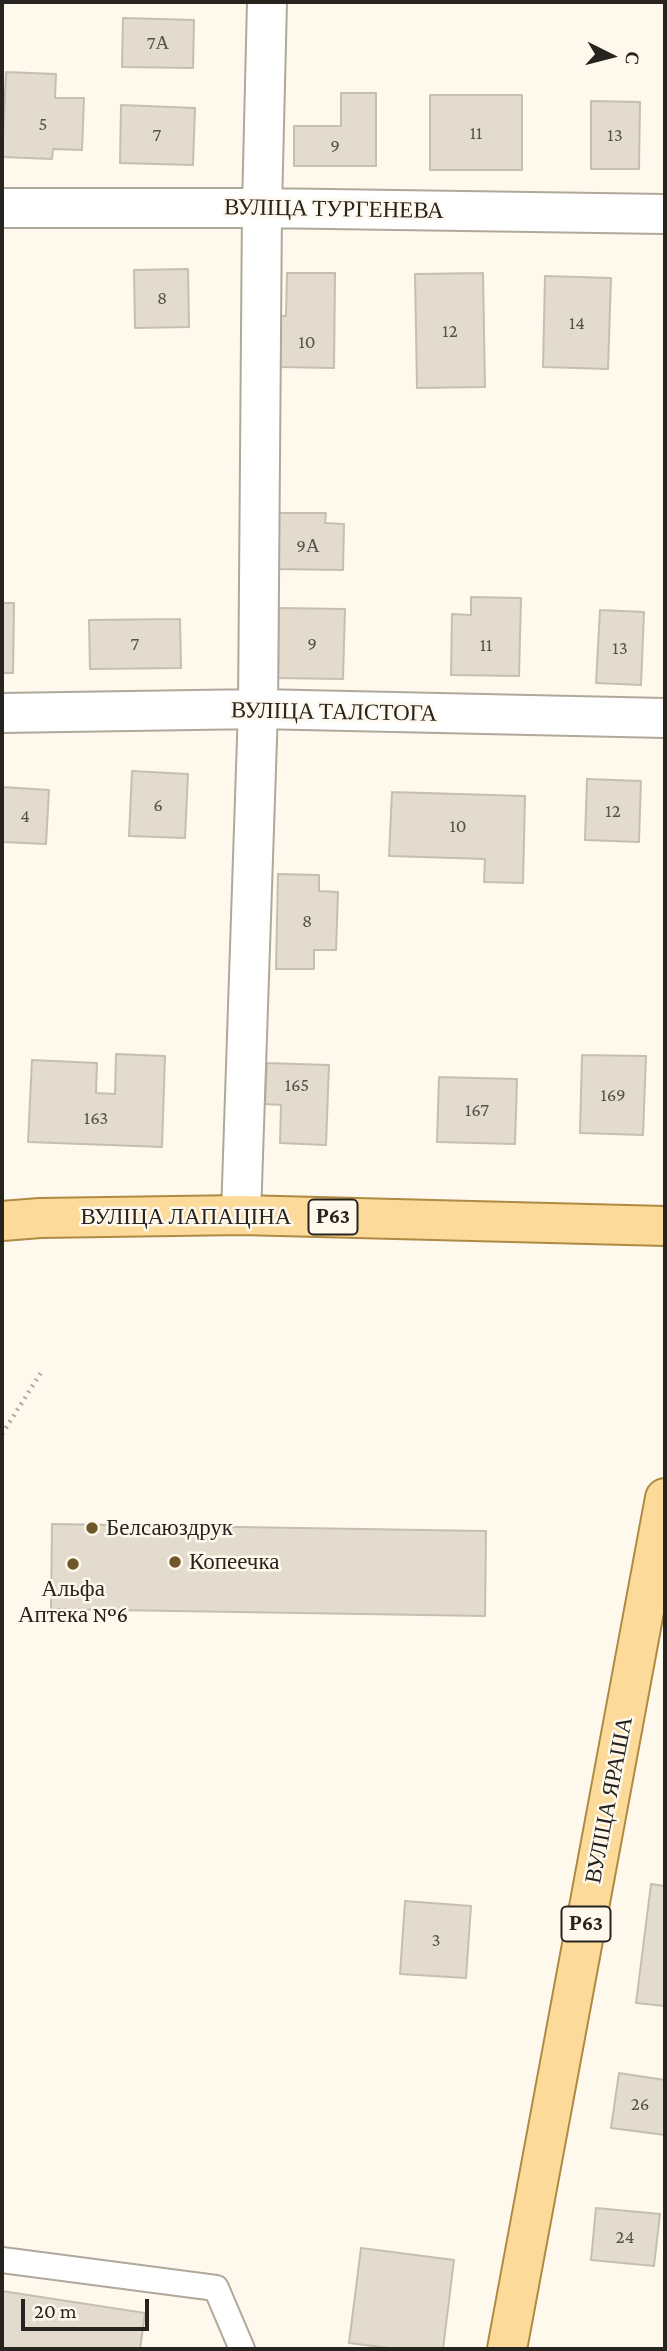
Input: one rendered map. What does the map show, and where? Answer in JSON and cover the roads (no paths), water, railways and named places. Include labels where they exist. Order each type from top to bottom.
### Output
[{"type":"main road","name":"ВУЛІЦА ЛАПАЦІНА","points":[[2,1221],[241,1215],[665,1226]]},
{"type":"main road","name":"ВУЛІЦА ЯРАША","points":[[507,2349],[665,1498]]},
{"type":"street","points":[[241,1215],[258,709],[262,208],[267,2]]},
{"type":"street","name":"ВУЛІЦА ТУРГЕНЕВА","points":[[2,208],[262,208],[665,214]]},
{"type":"street","name":"ВУЛІЦА ТАЛСТОГА","points":[[2,713],[258,709],[665,718]]},
{"type":"lane","points":[[2,2260],[216,2288],[242,2349]]},
{"type":"place","name":"Белсаюздрук","points":[[92,1528]]},
{"type":"place","name":"Копеечка","points":[[175,1562]]},
{"type":"place","name":"Альфа Аптека №6","points":[[73,1564]]}]
